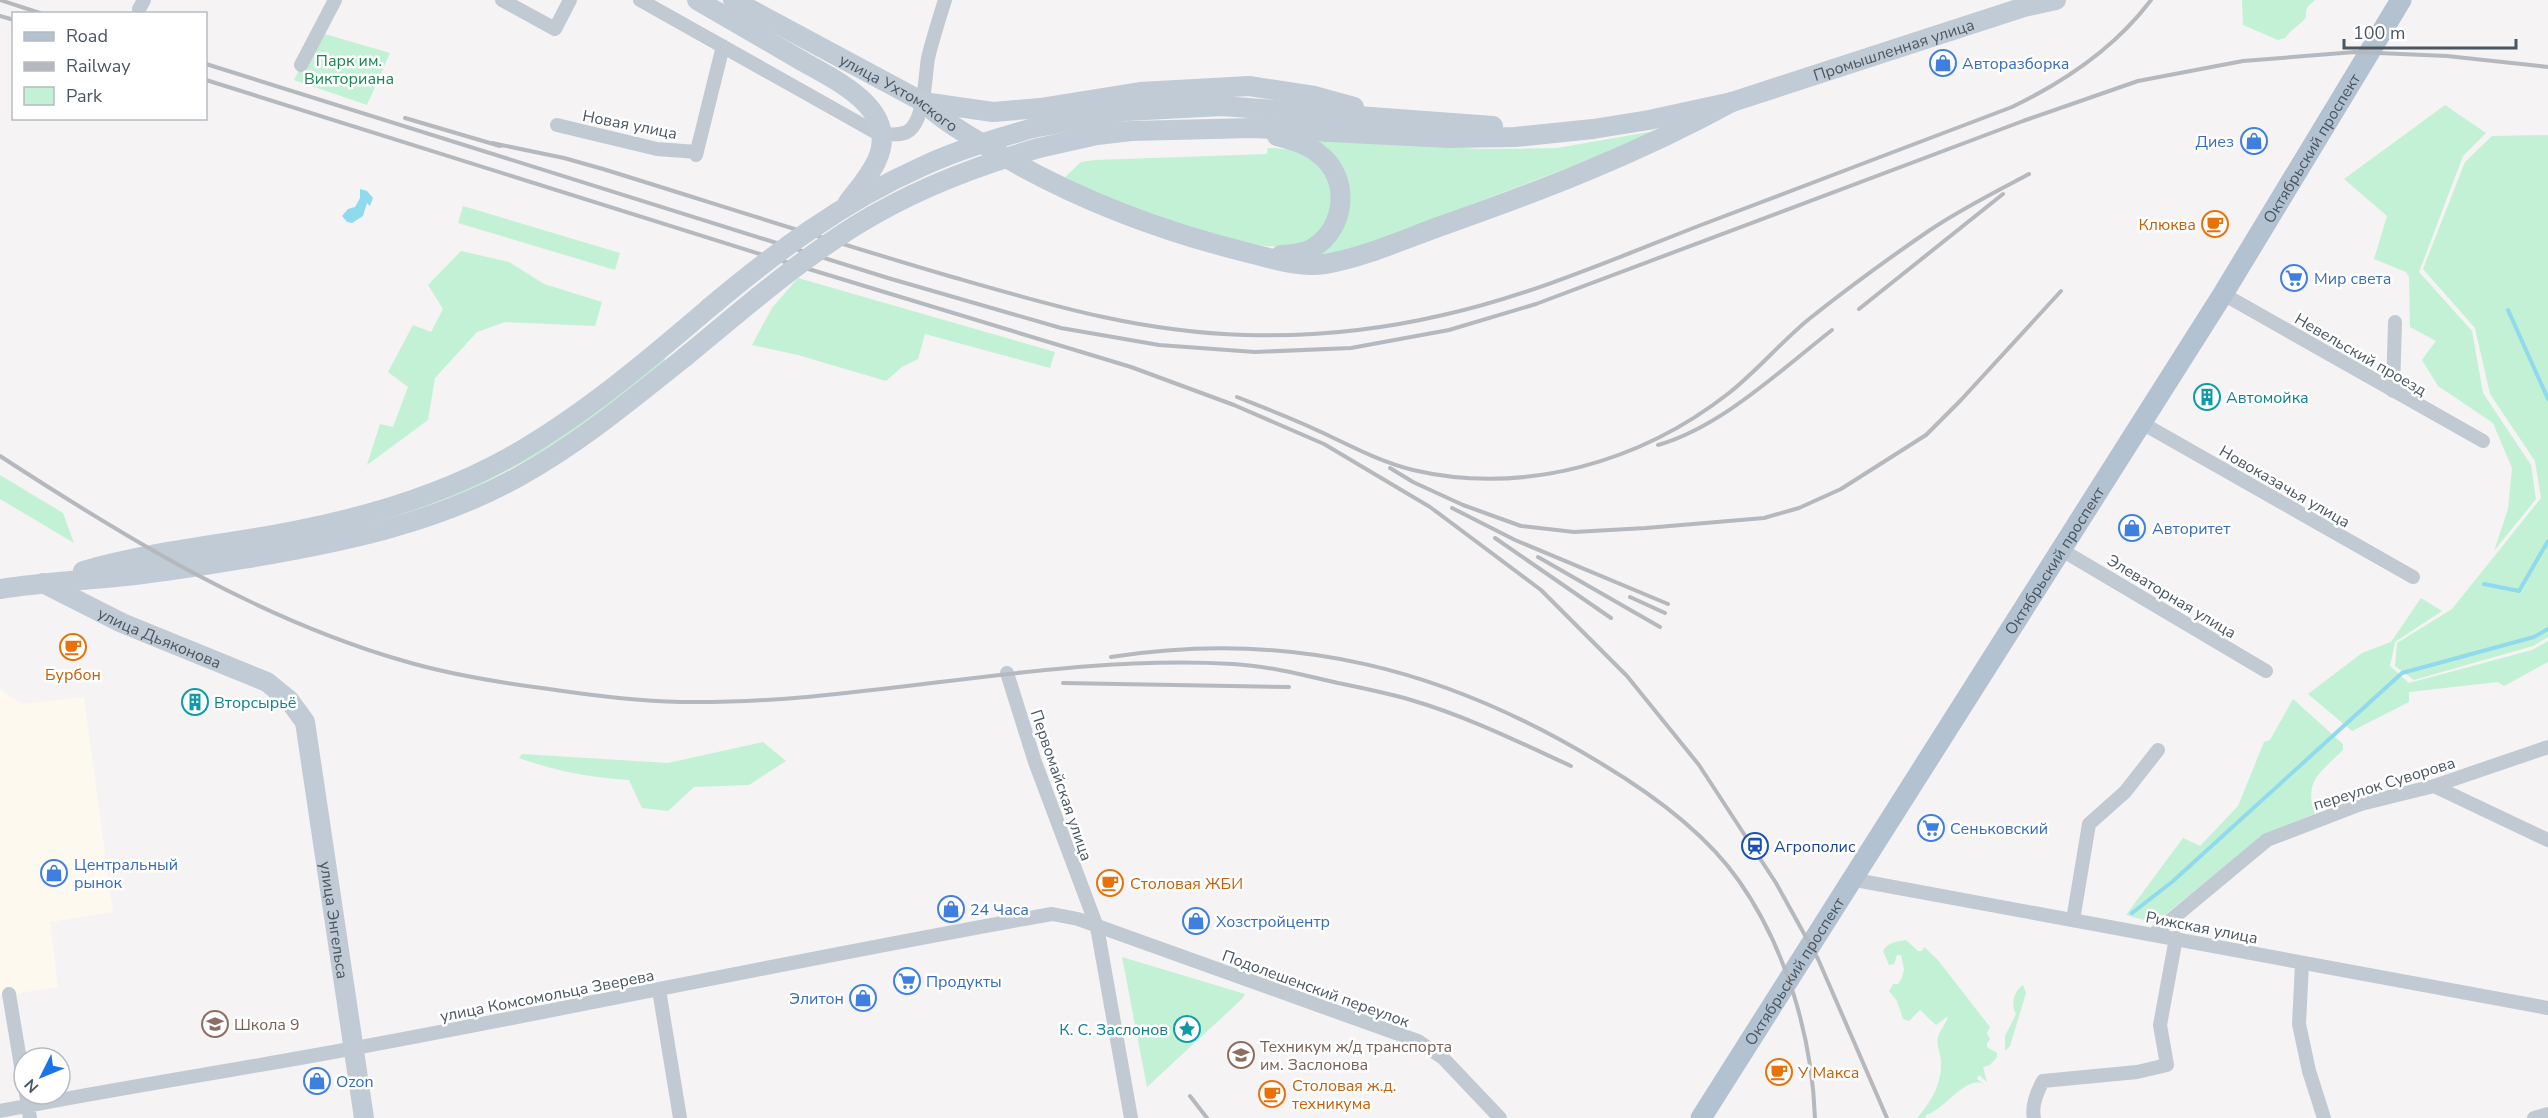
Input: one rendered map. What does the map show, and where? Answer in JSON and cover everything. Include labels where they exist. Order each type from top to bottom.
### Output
[{"type":"main road","points":[[697,0],[852,90],[866,102],[878,121],[881,145],[878,159],[843,208]]},
{"type":"main road","name":"улица Ухтомского","points":[[734,0],[922,102],[941,119],[1023,169],[1061,188],[1161,227],[1257,255]]},
{"type":"main road","name":"Промышленная улица","points":[[1732,102],[2024,7],[2056,0]]},
{"type":"main road","name":"Октябрьский проспект","points":[[1701,1118],[1850,879],[2223,294],[2401,0]]},
{"type":"main road","points":[[922,102],[993,112],[1040,108],[1140,92],[1249,86],[1314,96],[1394,118]]},
{"type":"main road","points":[[0,589],[136,575],[362,537],[417,520],[518,478],[578,440],[781,279],[856,225],[934,186],[984,165],[1039,148],[1097,135],[1131,131],[1252,128],[1449,138],[1515,137],[1649,120],[1732,102]]},
{"type":"main road","points":[[1257,255],[1300,265],[1324,264],[1359,254],[1572,179],[1693,123],[1732,102]]},
{"type":"main road","points":[[44,583],[129,558],[305,529],[371,513],[429,494],[506,459],[536,442],[585,408],[671,341],[762,263],[843,208],[920,167],[973,146],[1033,128],[1127,111],[1222,106],[1550,132]]},
{"type":"main road","points":[[1252,128],[1302,143],[1321,154],[1334,171],[1340,187],[1341,203],[1339,216],[1333,228],[1313,248],[1298,254],[1257,255]]},
{"type":"main road","name":"улица Дьяконова","points":[[44,583],[122,623],[267,682],[289,700],[305,722]]},
{"type":"main road","name":"улица Энгельса","points":[[305,722],[364,1118]]},
{"type":"street","points":[[301,65],[335,0]]},
{"type":"street","points":[[502,0],[555,29],[570,0]]},
{"type":"street","points":[[640,0],[875,132],[887,135],[906,132],[912,127],[922,102],[928,58],[945,0]]},
{"type":"street","name":"Новая улица","points":[[558,125],[657,149],[696,154],[723,46]]},
{"type":"street","name":"Невельский проезд","points":[[2223,294],[2483,441]]},
{"type":"street","points":[[2393,391],[2395,322]]},
{"type":"street","name":"Новоказачья улица","points":[[2140,422],[2413,578]]},
{"type":"street","name":"Элеваторная улица","points":[[2060,549],[2266,671]]},
{"type":"street","name":"Первомайская улица","points":[[1007,674],[1035,762],[1097,927],[1131,1118]]},
{"type":"street","name":"переулок Суворова","points":[[2154,934],[2267,840],[2361,804],[2433,786],[2548,747]]},
{"type":"street","points":[[2073,920],[2089,824],[2125,792],[2158,750]]},
{"type":"street","points":[[2433,786],[2548,840]]},
{"type":"street","name":"Рижская улица","points":[[1850,879],[2548,1008]]},
{"type":"street","name":"улица Комсомольца Зверева","points":[[72,1098],[353,1048],[659,990],[882,944],[1052,914],[1078,919],[1097,927]]},
{"type":"street","name":"Подолешенский переулок","points":[[1097,927],[1418,1041],[1443,1058],[1500,1118]]},
{"type":"street","points":[[2034,1118],[2032,1114],[2036,1092],[2043,1081],[2137,1072],[2167,1065],[2160,1025],[2176,938]]},
{"type":"street","points":[[2302,964],[2299,1024],[2308,1071],[2324,1118]]},
{"type":"street","points":[[659,990],[680,1118]]},
{"type":"street","points":[[9,994],[18,1046]]},
{"type":"street","name":"улица Комсомольца Зверева","points":[[0,1111],[28,1106]]},
{"type":"street","points":[[2534,1118],[2548,1114]]},
{"type":"shaded area","name":"Центральный рынок","points":[[0,689],[22,704],[84,697],[113,912],[50,922],[58,987],[0,996]]},
{"type":"green space","points":[[2242,0],[2315,0],[2309,5],[2306,17],[2285,38],[2278,40],[2243,25]]},
{"type":"green space","name":"Парк им. Викториана","points":[[318,32],[390,53],[367,105],[294,80]]},
{"type":"green space","points":[[2445,105],[2486,133],[2463,156],[2419,272],[2472,331],[2483,393],[2531,465],[2536,499],[2494,551],[2508,509],[2512,468],[2493,423],[2438,386],[2422,360],[2436,341],[2410,327],[2409,277],[2406,272],[2374,259],[2387,216],[2344,179]]},
{"type":"green space","points":[[1672,128],[1352,250],[1312,259],[1347,210],[1310,138],[1480,149],[1557,148]]},
{"type":"green space","points":[[2548,135],[2548,637],[2533,646],[2414,680],[2395,666],[2397,643],[2452,609],[2541,498],[2535,461],[2490,394],[2475,328],[2423,269],[2465,162],[2492,136]]},
{"type":"green space","points":[[1268,148],[1299,151],[1305,154],[1332,180],[1332,216],[1317,235],[1307,243],[1283,247],[1221,237],[1151,215],[1065,180],[1065,177],[1081,162],[1267,154]]},
{"type":"green space","points":[[463,206],[620,253],[615,270],[458,223]]},
{"type":"green space","points":[[461,251],[509,262],[544,284],[602,302],[595,326],[505,322],[477,332],[435,378],[428,420],[367,465],[380,424],[393,427],[408,387],[388,372],[413,325],[431,332],[443,309],[428,285]]},
{"type":"green space","points":[[798,278],[1055,352],[1050,368],[925,334],[918,359],[902,367],[886,381],[798,355],[752,345],[772,308]]},
{"type":"green space","points":[[663,357],[666,361],[577,429],[537,455],[469,491],[383,522],[296,537],[418,505]]},
{"type":"green space","points":[[0,475],[63,513],[74,543],[0,499]]},
{"type":"green space","points":[[2421,598],[2442,611],[2395,642],[2390,666],[2409,683],[2532,650],[2548,641],[2548,662],[2504,686],[2498,682],[2409,692],[2409,702],[2352,731],[2308,694],[2362,653],[2391,642]]},
{"type":"green space","points":[[2293,699],[2343,744],[2343,750],[2321,771],[2313,785],[2311,793],[2315,814],[2263,835],[2155,923],[2126,915],[2183,838],[2200,846],[2238,806],[2264,742],[2270,740]]},
{"type":"green space","points":[[763,742],[786,761],[749,785],[694,787],[668,811],[642,808],[629,780],[573,773],[519,758],[522,754],[668,763]]},
{"type":"green space","points":[[1906,940],[1918,951],[1922,951],[1924,947],[1937,959],[1990,1027],[1987,1033],[1990,1039],[1987,1047],[1997,1053],[1997,1057],[1990,1065],[1983,1067],[1987,1082],[1979,1075],[1977,1079],[1984,1084],[1970,1084],[1925,1118],[1917,1118],[1937,1087],[1941,1073],[1938,1037],[1948,1016],[1936,1025],[1920,1010],[1909,1021],[1903,1019],[1897,1001],[1889,991],[1893,984],[1898,984],[1902,978],[1904,969],[1901,955],[1897,955],[1894,964],[1889,965],[1883,951],[1890,944]]},
{"type":"green space","points":[[1122,957],[1245,994],[1147,1087]]},
{"type":"green space","points":[[2023,985],[2026,993],[2010,1046],[2005,1051],[2005,1036],[2016,1014],[2014,999],[2017,991]]},
{"type":"water","points":[[360,189],[367,191],[373,198],[370,206],[367,203],[363,216],[352,223],[347,222],[342,216],[348,209],[355,207],[360,198]]},
{"type":"waterway","points":[[2508,310],[2548,399]]},
{"type":"waterway","points":[[2484,584],[2519,591],[2548,541]]},
{"type":"waterway","points":[[2132,913],[2172,882],[2402,673],[2534,637],[2548,629]]},
{"type":"railway","points":[[0,0],[37,12]]},
{"type":"railway","points":[[492,143],[564,158],[906,263],[1059,307],[1131,323],[1168,329],[1245,335],[1295,335],[1345,331],[1394,325],[1443,315],[1541,287],[2012,107],[2051,86],[2088,62],[2122,33],[2151,0]]},
{"type":"railway","points":[[0,16],[12,19]]},
{"type":"railway","points":[[207,64],[888,278],[1061,328],[1159,345],[1255,352],[1351,348],[1449,330],[1536,304],[2023,121],[2138,81],[2243,61],[2355,52],[2447,56],[2548,67]]},
{"type":"railway","points":[[207,80],[779,260],[1131,367],[1234,405],[1324,444],[1430,507],[1541,590],[1627,676],[1699,765],[1776,883],[1818,959],[1887,1118]]},
{"type":"railway","points":[[405,118],[500,146]]},
{"type":"railway","points":[[1237,397],[1377,458],[1413,470],[1455,477],[1497,479],[1539,475],[1580,467],[1620,455],[1658,438],[1695,417],[1729,393],[1809,319],[1884,262],[1954,215],[2029,174]]},
{"type":"railway","points":[[1859,309],[2003,194]]},
{"type":"railway","points":[[1390,468],[1413,482],[1463,505],[1521,526],[1574,532],[1764,518],[1799,508],[1841,489],[1926,435],[2061,291]]},
{"type":"railway","points":[[1658,445],[1705,425],[1750,396],[1832,330]]},
{"type":"railway","points":[[0,456],[145,546],[245,599],[297,623],[350,643],[421,666],[472,677],[594,695],[646,700],[750,701],[819,696],[1094,666],[1163,663],[1246,665],[1299,674],[1432,706],[1571,766]]},
{"type":"railway","points":[[1452,508],[1515,540],[1668,604]]},
{"type":"railway","points":[[1495,538],[1611,618]]},
{"type":"railway","points":[[1538,557],[1660,627]]},
{"type":"railway","points":[[1630,597],[1665,613]]},
{"type":"railway","points":[[1111,657],[1178,650],[1242,649],[1305,654],[1366,664],[1426,681],[1485,703],[1544,731],[1621,776],[1658,801],[1694,830],[1725,863],[1756,907],[1783,964],[1802,1025],[1813,1087],[1815,1118]]},
{"type":"railway","points":[[1063,683],[1289,687]]},
{"type":"railway","points":[[1190,1096],[1207,1118]]},
{"type":"place","name":"Авторазборка","points":[[1943,63]]},
{"type":"place","name":"Диез","points":[[2254,141]]},
{"type":"place","name":"Клюква","points":[[2215,224]]},
{"type":"place","name":"Мир света","points":[[2294,278]]},
{"type":"place","name":"Автомойка","points":[[2207,397]]},
{"type":"place","name":"Авторитет","points":[[2132,528]]},
{"type":"place","name":"Бурбон","points":[[73,647]]},
{"type":"place","name":"Вторсырьё","points":[[195,702]]},
{"type":"place","name":"Сеньковский","points":[[1931,828]]},
{"type":"place","name":"Агрополис","points":[[1755,846]]},
{"type":"place","name":"Центральный рынок","points":[[54,873]]},
{"type":"place","name":"Столовая ЖБИ","points":[[1110,883]]},
{"type":"place","name":"24 Часа","points":[[951,909]]},
{"type":"place","name":"Хозстройцентр","points":[[1196,921]]},
{"type":"place","name":"Продукты","points":[[907,981]]},
{"type":"place","name":"Элитон","points":[[863,998]]},
{"type":"place","name":"Школа 9","points":[[215,1024]]},
{"type":"place","name":"К. С. Заслонов","points":[[1187,1029]]},
{"type":"place","name":"Техникум ж/д транспорта им. Заслонова","points":[[1241,1055]]},
{"type":"place","name":"У Макса","points":[[1779,1072]]},
{"type":"place","name":"Ozon","points":[[317,1081]]},
{"type":"place","name":"Столовая ж.д. техникума","points":[[1272,1094]]}]
